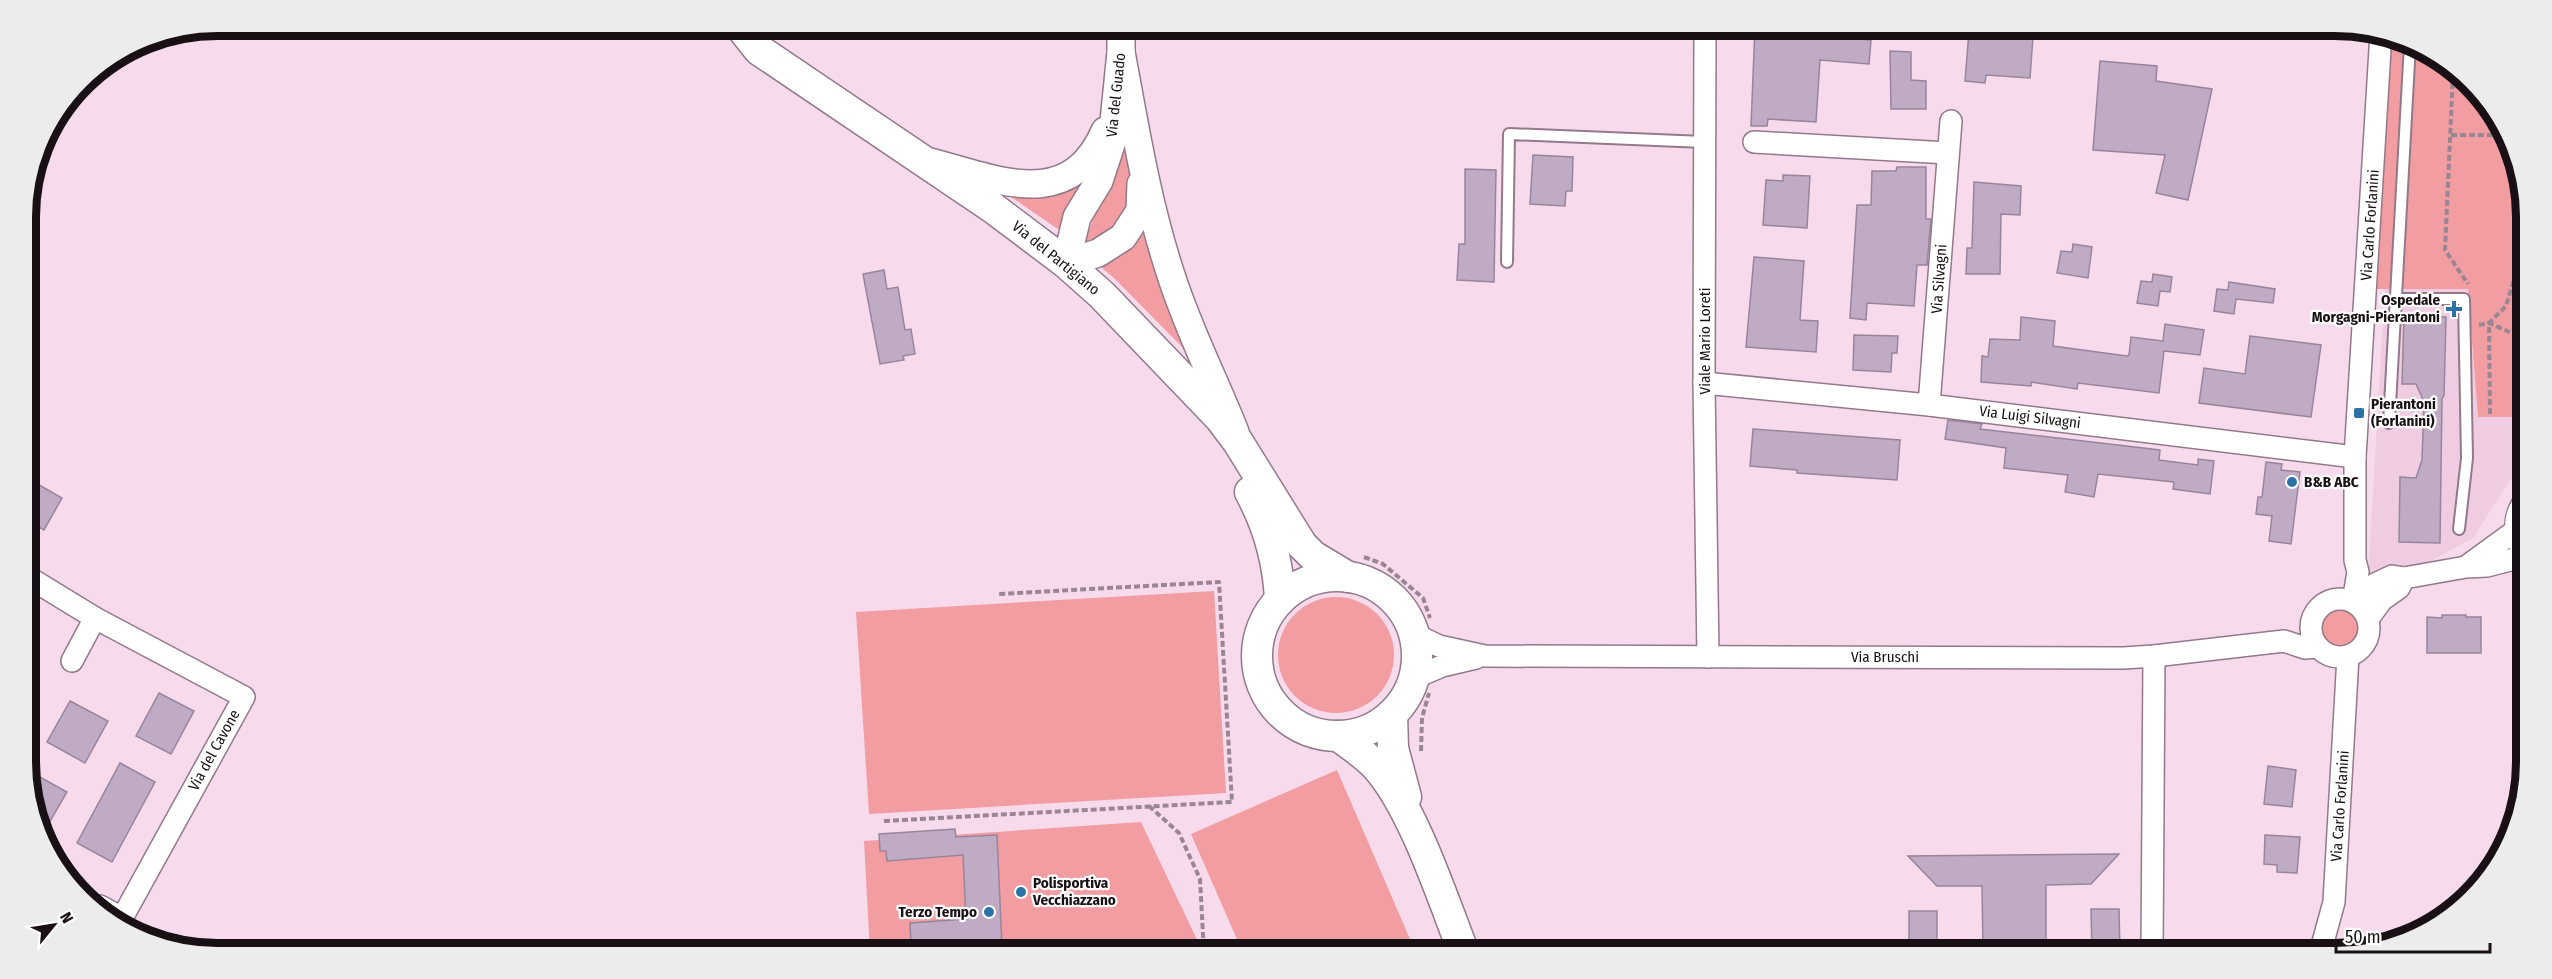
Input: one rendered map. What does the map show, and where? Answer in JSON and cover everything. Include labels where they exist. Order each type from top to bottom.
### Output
[{"type":"main road","name":"Via del Partigiano","points":[[748,36],[759,51],[993,208],[1066,263],[1102,296],[1206,403],[1238,442],[1302,545],[1326,566],[1356,566]]},
{"type":"main road","name":"Via del Partigiano","points":[[1176,372],[1227,449],[1268,528],[1276,556],[1280,599]]},
{"type":"main road","points":[[1356,566],[1370,583],[1390,596],[1432,649],[1417,656],[1414,678],[1406,697],[1392,714],[1376,726],[1358,734],[1338,736],[1315,733],[1293,723],[1275,707],[1263,687],[1257,664],[1258,640],[1266,618],[1280,599],[1300,584],[1356,566]]},
{"type":"main road","points":[[1392,714],[1393,748],[1420,846]]},
{"type":"main road","points":[[1338,736],[1360,751],[1376,767],[1391,788],[1420,846],[1460,943]]},
{"type":"street","name":"Via del Guado","points":[[1066,263],[1077,217],[1099,181],[1112,141],[1121,36]]},
{"type":"street","name":"Viale Mario Loreti","points":[[1705,36],[1704,383],[1708,657]]},
{"type":"street","name":"Via Carlo Forlanini","points":[[2359,609],[2358,572],[2355,560],[2355,457],[2380,42]]},
{"type":"street","points":[[1121,52],[1158,234],[1188,324],[1215,382],[1238,442]]},
{"type":"street","points":[[923,160],[1016,184],[1045,185],[1067,177],[1085,162],[1101,139],[1116,105]]},
{"type":"street","name":"Via Silvagni","points":[[1929,405],[1951,122]]},
{"type":"street","points":[[1754,142],[1948,153]]},
{"type":"street","points":[[1066,263],[1098,253],[1123,237],[1140,211],[1141,158]]},
{"type":"street","name":"Via Luigi Silvagni","points":[[1704,383],[1929,405],[2355,457]]},
{"type":"street","points":[[2466,567],[2515,531],[2516,522]]},
{"type":"street","points":[[2328,602],[2337,600],[2359,609],[2382,600],[2399,588],[2404,578],[2466,567],[2487,566],[2516,558]]},
{"type":"street","points":[[2355,560],[2349,566],[2339,588],[2328,602],[2316,611],[2313,618],[2312,633],[2318,647],[2331,656],[2348,656],[2355,653],[2366,642],[2368,635],[2359,609]]},
{"type":"street","name":"Via del Cavone","points":[[36,582],[95,618],[244,697],[124,916]]},
{"type":"street","points":[[72,661],[95,618]]},
{"type":"street","points":[[2284,641],[2298,626],[2313,618]]},
{"type":"street","name":"Via Bruschi","points":[[1414,678],[1432,649],[1485,656],[2154,656],[2284,641],[2305,648],[2318,647]]},
{"type":"street","points":[[2152,943],[2154,656]]},
{"type":"street","name":"Via Carlo Forlanini","points":[[2323,943],[2334,902],[2348,656]]},
{"type":"lane","points":[[2389,423],[2410,53]]},
{"type":"lane","points":[[1507,262],[1509,134],[1704,142]]},
{"type":"lane","points":[[2396,299],[2464,299],[2467,458],[2459,529]]},
{"type":"path","points":[[2453,80],[2445,250],[2468,283],[2464,299]]},
{"type":"path","points":[[2451,135],[2496,135]]},
{"type":"path","points":[[2490,414],[2489,323],[2506,306],[2516,272]]},
{"type":"path","points":[[2489,323],[2516,335]]},
{"type":"path","points":[[1356,566],[1383,564],[1423,598],[1432,649],[1430,688],[1422,718],[1420,757]]},
{"type":"path","points":[[884,821],[1232,802],[1219,582],[999,594]]},
{"type":"path","points":[[1148,806],[1179,833],[1200,879],[1204,941],[1169,943]]},
{"type":"shaded area","points":[[2390,45],[2415,55],[2435,67],[2471,98],[2497,137],[2510,170],[2516,217],[2516,417],[2478,417],[2468,289],[2377,289]]},
{"type":"shaded area","name":"Ospedale Morgagni-Pierantoni","points":[[2472,99],[2497,137],[2510,170],[2514,194],[2516,217],[2516,480],[2510,480],[2473,538],[2367,596],[2390,195]]},
{"type":"shaded area","points":[[1125,120],[1136,193],[1115,235],[1082,249],[1112,169]]},
{"type":"shaded area","points":[[1096,166],[1065,234],[1001,190]]},
{"type":"shaded area","points":[[1147,214],[1194,359],[1114,278],[1097,264]]},
{"type":"shaded area","points":[[1214,591],[1226,793],[869,814],[856,612]]},
{"type":"shaded area","points":[[1336,597],[1358,602],[1377,614],[1389,633],[1394,655],[1389,677],[1377,696],[1358,708],[1336,713],[1314,708],[1295,696],[1283,677],[1278,655],[1283,633],[1295,614],[1314,602]]},
{"type":"shaded area","points":[[2339,609],[2353,614],[2358,628],[2353,642],[2339,647],[2325,642],[2320,628],[2325,614]]},
{"type":"shaded area","points":[[1337,770],[1412,943],[1239,943],[1191,834]]},
{"type":"shaded area","name":"Polisportiva Vecchiazzano","points":[[1141,822],[1199,943],[869,943],[864,841]]},
{"type":"building","points":[[1755,36],[1871,40],[1869,64],[1820,60],[1816,122],[1768,119],[1767,126],[1751,126]]},
{"type":"building","points":[[1969,36],[2033,37],[2030,78],[1986,75],[1985,83],[1965,81]]},
{"type":"building","points":[[1890,51],[1911,52],[1911,80],[1926,81],[1926,109],[1891,109]]},
{"type":"building","points":[[2100,61],[2157,66],[2156,81],[2212,89],[2188,200],[2156,193],[2165,155],[2093,150]]},
{"type":"building","points":[[1533,155],[1573,157],[1572,191],[1566,191],[1565,206],[1530,204]]},
{"type":"building","points":[[1897,167],[1926,167],[1926,219],[1931,219],[1927,265],[1917,265],[1914,306],[1867,303],[1866,320],[1850,318],[1857,205],[1871,205],[1872,171],[1896,171]]},
{"type":"building","points":[[1465,169],[1496,170],[1494,282],[1457,280],[1459,244],[1465,244]]},
{"type":"building","points":[[1783,175],[1810,176],[1807,228],[1763,225],[1766,180],[1783,181]]},
{"type":"building","points":[[1974,182],[2021,186],[2020,215],[2001,214],[2000,274],[1966,274],[1967,248],[1972,248]]},
{"type":"building","points":[[2073,244],[2092,247],[2088,278],[2057,273],[2061,251],[2072,252]]},
{"type":"building","points":[[1754,257],[1804,261],[1800,320],[1818,321],[1816,352],[1746,347]]},
{"type":"building","points":[[884,270],[887,289],[898,287],[905,330],[911,329],[915,354],[903,356],[904,360],[880,364],[863,274]]},
{"type":"building","points":[[2153,274],[2172,277],[2170,292],[2160,291],[2158,306],[2137,303],[2141,281],[2152,282]]},
{"type":"building","points":[[2229,282],[2275,289],[2273,303],[2236,299],[2234,314],[2214,311],[2217,289],[2228,290]]},
{"type":"building","points":[[2404,316],[2446,317],[2444,395],[2442,399],[2440,543],[2399,542],[2400,477],[2416,478],[2422,460],[2424,402],[2416,384],[2402,384]]},
{"type":"building","points":[[2021,317],[2055,321],[2053,346],[2127,356],[2131,337],[2163,341],[2165,324],[2204,330],[2200,355],[2164,351],[2159,393],[2078,383],[2077,389],[2031,382],[2031,386],[1981,382],[1982,356],[1988,357],[1990,339],[2020,340]]},
{"type":"building","points":[[1854,335],[1898,336],[1897,353],[1892,353],[1891,372],[1853,370]]},
{"type":"building","points":[[2250,336],[2321,345],[2311,417],[2199,403],[2204,368],[2245,374]]},
{"type":"building","points":[[1948,420],[1982,424],[1980,429],[2160,450],[2159,460],[2198,465],[2198,459],[2214,461],[2210,494],[2173,489],[2174,482],[2098,474],[2094,497],[2065,492],[2068,475],[2004,468],[2006,448],[1945,439]]},
{"type":"building","points":[[1753,429],[1900,440],[1897,480],[1797,473],[1797,470],[1750,466]]},
{"type":"building","points":[[2266,462],[2282,464],[2281,470],[2300,472],[2291,544],[2269,541],[2272,516],[2256,514],[2258,497],[2262,497]]},
{"type":"building","points":[[36,483],[62,498],[44,530],[36,526]]},
{"type":"building","points":[[2442,615],[2481,617],[2481,653],[2427,653],[2427,617],[2442,618]]},
{"type":"building","points":[[159,693],[194,711],[171,754],[136,736]]},
{"type":"building","points":[[70,701],[108,721],[85,763],[47,742]]},
{"type":"building","points":[[120,763],[155,782],[112,862],[77,843]]},
{"type":"building","points":[[2268,766],[2296,770],[2292,807],[2264,804]]},
{"type":"building","points":[[37,776],[67,792],[48,825],[39,797]]},
{"type":"building","points":[[955,829],[956,837],[997,835],[1002,943],[911,943],[910,923],[966,919],[963,855],[887,861],[886,851],[880,851],[879,834]]},
{"type":"building","points":[[2265,835],[2300,837],[2297,873],[2277,872],[2277,865],[2264,864]]},
{"type":"building","points":[[2119,854],[2091,884],[2046,885],[2046,943],[1983,943],[1982,886],[1937,886],[1908,856]]},
{"type":"building","points":[[2091,909],[2119,909],[2120,943],[2092,943]]},
{"type":"building","points":[[1909,911],[1937,911],[1937,943],[1909,943]]},
{"type":"place","name":"Ospedale Morgagni-Pierantoni","points":[[2454,309]]},
{"type":"place","name":"Pierantoni (Forlanini)","points":[[2359,413]]},
{"type":"place","name":"B&B ABC","points":[[2292,482]]},
{"type":"place","name":"Polisportiva Vecchiazzano","points":[[1021,892]]},
{"type":"place","name":"Terzo Tempo","points":[[989,912]]}]
